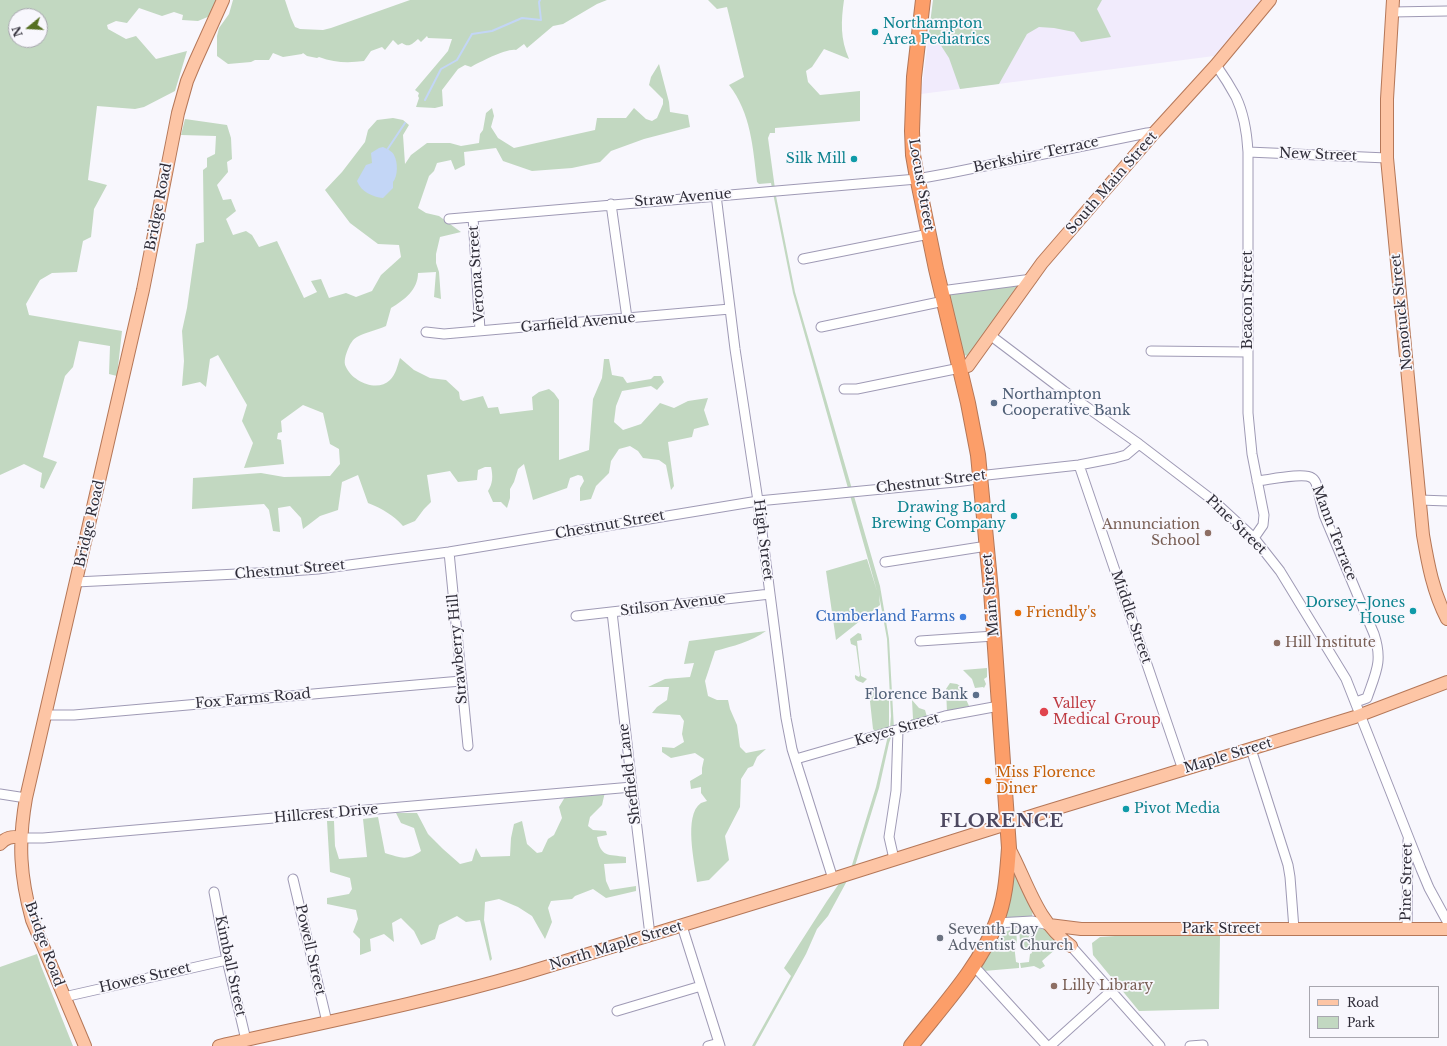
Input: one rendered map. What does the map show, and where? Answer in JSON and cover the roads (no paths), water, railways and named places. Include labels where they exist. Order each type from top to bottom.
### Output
[{"type":"highway","name":"Locust Street","points":[[923,0],[915,64],[912,131],[913,155],[929,234],[960,368]]},
{"type":"highway","name":"Main Street","points":[[912,1046],[987,945],[996,923],[1006,883],[1009,848],[987,546],[980,477],[973,426],[960,368]]},
{"type":"main road","name":"Bridge Road","points":[[85,1046],[32,920],[22,872],[21,838],[26,798],[143,290],[180,107],[195,62],[223,0]]},
{"type":"main road","name":"South Main Street","points":[[960,368],[968,366],[1054,249],[1155,132],[1216,65],[1270,0]]},
{"type":"main road","name":"Nonotuck Street","points":[[1392,6],[1387,99],[1387,158],[1423,535],[1434,588],[1447,619]]},
{"type":"main road","name":"Maple Street","points":[[1007,824],[1361,715],[1447,682]]},
{"type":"main road","name":"North Maple Street","points":[[219,1046],[486,985],[682,926],[1007,824]]},
{"type":"main road","points":[[0,844],[5,839],[12,836],[21,838]]},
{"type":"main road","points":[[1009,848],[1036,907],[1049,925],[1065,942],[1071,946]]},
{"type":"main road","name":"Park Street","points":[[1049,925],[1081,929],[1447,929]]},
{"type":"main road","points":[[1068,928],[1067,935],[1071,946]]},
{"type":"street","points":[[1392,6],[1447,11]]},
{"type":"street","name":"Beacon Street","points":[[1216,65],[1236,97],[1247,133],[1248,413],[1252,454],[1264,515],[1263,525],[1254,538]]},
{"type":"street","name":"Berkshire Terrace","points":[[917,179],[1155,132]]},
{"type":"street","name":"New Street","points":[[1248,152],[1387,158]]},
{"type":"street","name":"Straw Avenue","points":[[449,219],[917,179]]},
{"type":"street","name":"High Street","points":[[716,195],[730,309],[758,501],[784,711],[789,738],[833,879]]},
{"type":"street","points":[[611,204],[627,318]]},
{"type":"street","name":"Verona Street","points":[[473,217],[480,330]]},
{"type":"street","points":[[803,259],[929,234]]},
{"type":"street","points":[[821,327],[943,296],[1032,279]]},
{"type":"street","name":"Garfield Avenue","points":[[426,332],[444,334],[730,309]]},
{"type":"street","name":"Pine Street","points":[[990,336],[1139,444],[1215,502],[1254,538],[1280,572],[1340,666],[1356,702],[1428,888],[1447,921]]},
{"type":"street","points":[[1150,351],[1247,352]]},
{"type":"street","points":[[844,390],[857,389],[960,368]]},
{"type":"street","name":"Chestnut Street","points":[[76,582],[318,569],[449,552],[758,501],[955,482],[980,477],[1080,465],[1123,457],[1139,444]]},
{"type":"street","name":"Middle Street","points":[[1080,465],[1183,770]]},
{"type":"street","name":"Mann Terrace","points":[[1257,481],[1295,476],[1310,477],[1316,483],[1324,515],[1379,649],[1378,664],[1367,698],[1356,702]]},
{"type":"street","points":[[1420,500],[1447,501]]},
{"type":"street","points":[[885,562],[987,546]]},
{"type":"street","name":"Strawberry Hill","points":[[449,552],[468,746]]},
{"type":"street","name":"Stilson Avenue","points":[[576,616],[770,594]]},
{"type":"street","name":"Sheffield Lane","points":[[612,612],[650,935]]},
{"type":"street","points":[[920,641],[994,636]]},
{"type":"street","name":"Fox Farms Road","points":[[45,715],[74,715],[462,681]]},
{"type":"street","name":"Keyes Street","points":[[796,760],[953,714],[999,706]]},
{"type":"street","points":[[894,859],[888,836],[896,791],[898,730]]},
{"type":"street","points":[[1251,749],[1288,865],[1294,929]]},
{"type":"street","name":"Hillcrest Drive","points":[[21,838],[43,838],[632,786]]},
{"type":"street","points":[[0,794],[26,798]]},
{"type":"street","name":"Pine Street","points":[[1407,929],[1408,836]]},
{"type":"street","name":"Powell Street","points":[[293,879],[327,1022]]},
{"type":"street","name":"Kimball Street","points":[[214,892],[227,960],[246,1040]]},
{"type":"street","name":"Park Street","points":[[996,923],[1032,921],[1049,925]]},
{"type":"street","points":[[682,926],[719,1044],[708,1046]]},
{"type":"street","points":[[1071,946],[1160,1046]]},
{"type":"street","name":"Howes Street","points":[[64,997],[227,960]]},
{"type":"street","points":[[973,965],[1048,1046],[1111,991]]},
{"type":"street","points":[[617,1012],[701,986]]},
{"type":"street","points":[[1190,1046],[1203,1045]]},
{"type":"water","points":[[383,147],[393,154],[397,169],[393,182],[393,188],[383,198],[364,191],[357,181],[366,165],[372,163],[371,153]]},
{"type":"waterway","points":[[425,100],[441,69],[457,60],[472,34],[492,31],[522,18],[541,20],[540,0]]},
{"type":"waterway","points":[[387,150],[405,123]]},
{"type":"place","name":"Northampton Area Pediatrics","points":[[875,32]]},
{"type":"place","name":"Silk Mill","points":[[854,159]]},
{"type":"place","name":"Northampton Cooperative Bank","points":[[994,403]]},
{"type":"place","name":"Drawing Board Brewing Company","points":[[1014,516]]},
{"type":"place","name":"Annunciation School","points":[[1208,533]]},
{"type":"place","name":"Dorsey–Jones House","points":[[1413,611]]},
{"type":"place","name":"Friendly's","points":[[1018,613]]},
{"type":"place","name":"Cumberland Farms","points":[[963,617]]},
{"type":"place","name":"Hill Institute","points":[[1277,643]]},
{"type":"place","name":"Florence Bank","points":[[976,695]]},
{"type":"place","name":"Valley Medical Group","points":[[1044,712]]},
{"type":"place","name":"Miss Florence Diner","points":[[988,781]]},
{"type":"place","name":"Pivot Media","points":[[1126,809]]},
{"type":"place","name":"Seventh Day Adventist Church","points":[[940,938]]},
{"type":"place","name":"Lilly Library","points":[[1054,986]]},
{"type":"district","name":"FLORENCE","points":[[1002,822]]}]
